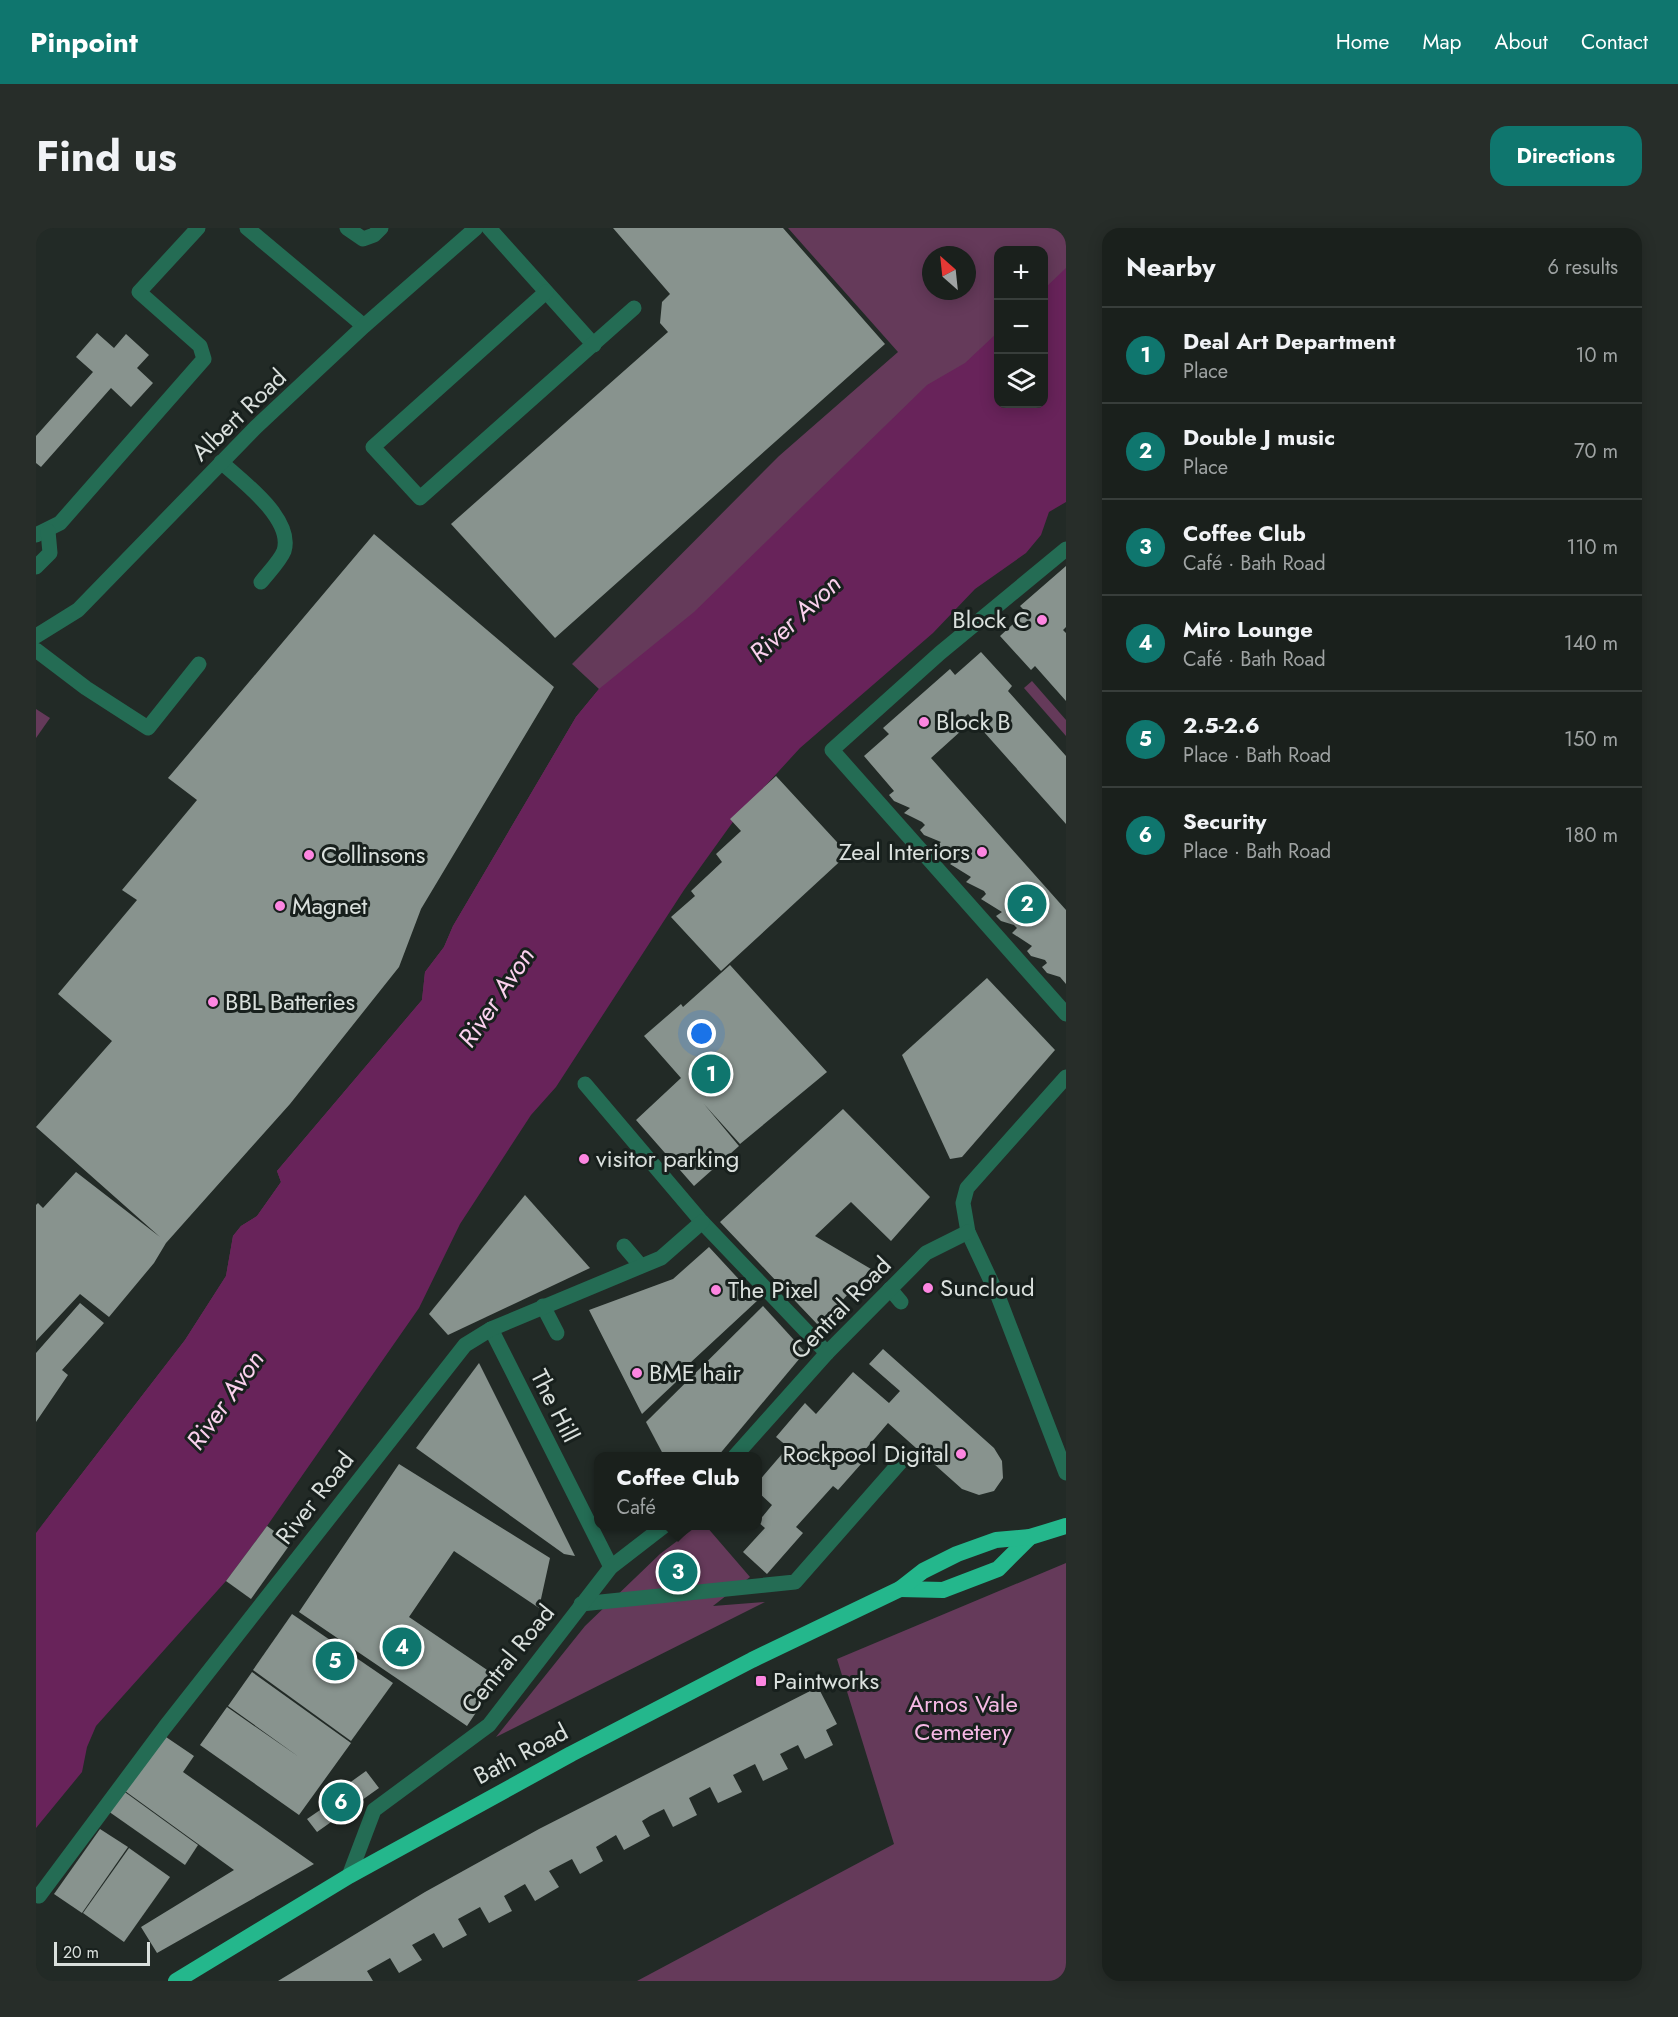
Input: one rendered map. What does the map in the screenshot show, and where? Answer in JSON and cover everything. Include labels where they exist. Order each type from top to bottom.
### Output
[{"type":"highway","name":"Bath Road","points":[[176,1981],[349,1876],[581,1749],[752,1660],[900,1589],[923,1571],[957,1554],[996,1540],[1030,1537],[1066,1526]]},
{"type":"highway","name":"Bath Road","points":[[900,1589],[943,1590],[998,1569],[1030,1537]]},
{"type":"street","points":[[36,567],[50,553],[42,533],[60,523],[204,360],[200,346],[139,292],[198,228]]},
{"type":"street","points":[[247,228],[364,326]]},
{"type":"street","points":[[348,228],[363,239],[374,235],[381,228]]},
{"type":"street","name":"Albert Road","points":[[36,636],[78,610],[221,462],[364,326],[476,228]]},
{"type":"street","points":[[489,228],[594,345]]},
{"type":"street","points":[[546,292],[373,447],[420,498],[634,308]]},
{"type":"street","points":[[221,462],[272,510],[283,530],[284,551],[261,582]]},
{"type":"street","points":[[1066,549],[940,653],[832,750],[1066,1014]]},
{"type":"street","points":[[36,650],[86,688],[148,728],[199,664]]},
{"type":"street","points":[[1066,1077],[967,1188],[963,1203],[968,1232],[998,1296],[1066,1473]]},
{"type":"street","points":[[585,1084],[702,1222],[827,1353]]},
{"type":"street","name":"River Road","points":[[39,1896],[165,1727],[465,1345],[491,1329],[661,1258],[702,1222]]},
{"type":"street","name":"Central Road","points":[[739,1452],[827,1353],[926,1253],[968,1232]]},
{"type":"street","points":[[624,1246],[641,1266]]},
{"type":"street","points":[[890,1289],[902,1302]]},
{"type":"street","points":[[543,1306],[557,1333]]},
{"type":"street","name":"The Hill","points":[[491,1329],[611,1567]]},
{"type":"street","points":[[581,1605],[795,1582],[904,1458]]},
{"type":"street","name":"Central Road","points":[[349,1876],[374,1810],[489,1725],[611,1567],[659,1530]]},
{"type":"green space","points":[[788,228],[1066,228],[1066,305],[1048,321],[1048,246],[994,246],[994,367],[383,1107],[36,1533],[185,1340],[226,1276],[233,1236],[241,1226],[257,1216],[281,1182],[277,1171],[422,1000],[425,972],[444,947],[453,926],[576,717],[599,689],[572,664],[779,456],[898,352]]},
{"type":"green space","points":[[1032,681],[1066,720],[1066,736],[1024,688]]},
{"type":"green space","points":[[36,709],[50,718],[36,738]]},
{"type":"green space","points":[[692,1530],[709,1530],[750,1577],[713,1606],[765,1602],[496,1737],[585,1626],[660,1554]]},
{"type":"green space","name":"Arnos Vale Cemetery","points":[[1066,1563],[1066,1981],[637,1981],[894,1844],[837,1659]]},
{"type":"water","name":"River Avon","points":[[1066,268],[1066,502],[1049,512],[1041,535],[1026,553],[975,589],[933,633],[800,748],[735,819],[684,890],[556,1087],[531,1115],[460,1224],[419,1308],[226,1581],[96,1726],[87,1747],[82,1772],[36,1828],[36,1533],[185,1340],[226,1276],[233,1236],[241,1226],[257,1216],[281,1182],[277,1171],[422,1000],[425,972],[444,947],[453,926],[576,717],[599,689],[694,612],[927,385],[965,363],[994,336],[994,408],[1048,408],[1048,285]]},
{"type":"building","points":[[613,228],[783,228],[885,344],[555,638],[451,524],[668,332],[660,323],[662,302],[670,294]]},
{"type":"building","points":[[97,333],[114,348],[126,334],[149,355],[137,368],[153,383],[131,407],[111,388],[41,467],[36,463],[36,436],[93,372],[76,357]]},
{"type":"building","points":[[374,534],[554,687],[421,909],[399,967],[290,1104],[166,1243],[154,1263],[109,1317],[80,1294],[36,1341],[36,1205],[38,1203],[43,1208],[76,1172],[160,1237],[36,1127],[112,1041],[58,994],[137,900],[122,890],[197,800],[168,778]]},
{"type":"building","name":"Block C","points":[[1066,566],[1066,627],[1063,630],[1066,633],[1066,701],[1035,666],[1031,670],[1000,636],[1026,612],[1020,606]]},
{"type":"building","points":[[981,652],[1012,686],[1008,691],[1066,756],[1066,824],[968,714],[957,724],[962,730],[931,758],[1066,910],[1066,984],[1060,977],[1047,973],[1042,967],[1047,963],[1045,960],[1031,956],[1027,951],[1032,946],[1012,933],[1017,928],[1001,921],[996,916],[1002,912],[981,899],[986,894],[984,891],[966,882],[971,877],[950,864],[956,860],[953,856],[935,847],[941,842],[924,835],[920,830],[925,825],[904,813],[910,808],[894,801],[889,795],[894,791],[864,756],[889,734],[883,728],[950,669],[955,675]]},
{"type":"building","points":[[776,776],[848,854],[721,971],[671,917],[695,896],[691,891],[722,862],[716,854],[741,831],[730,819]]},
{"type":"building","points":[[730,965],[827,1072],[740,1144],[704,1104],[739,1146],[694,1186],[636,1120],[681,1078],[644,1036],[681,1004],[683,1007]]},
{"type":"building","points":[[987,978],[1055,1050],[962,1157],[950,1159],[902,1055]]},
{"type":"building","points":[[843,1109],[930,1197],[891,1241],[851,1202],[815,1236],[871,1269],[819,1326],[720,1222]]},
{"type":"building","points":[[525,1195],[590,1268],[448,1335],[429,1314]]},
{"type":"building","points":[[709,1247],[758,1300],[690,1363],[693,1366],[642,1414],[589,1310],[673,1279]]},
{"type":"building","points":[[80,1303],[104,1323],[62,1370],[68,1375],[36,1422],[36,1353]]},
{"type":"building","points":[[763,1306],[805,1352],[721,1452],[662,1452],[646,1422]]},
{"type":"building","points":[[883,1349],[994,1448],[1002,1461],[1003,1478],[994,1491],[979,1495],[962,1489],[888,1423],[864,1451],[869,1455],[838,1490],[833,1486],[796,1527],[803,1533],[767,1574],[743,1552],[765,1528],[762,1525],[762,1517],[772,1505],[762,1496],[762,1477],[788,1447],[776,1437],[805,1403],[816,1414],[853,1372],[889,1403],[900,1391],[869,1364]]},
{"type":"building","points":[[479,1363],[575,1556],[564,1554],[416,1448]]},
{"type":"building","points":[[399,1464],[550,1558],[539,1608],[454,1551],[409,1617],[499,1678],[467,1726],[299,1612]]},
{"type":"building","points":[[267,1526],[291,1543],[251,1599],[226,1581]]},
{"type":"building","points":[[292,1614],[393,1683],[351,1741],[253,1670]]},
{"type":"building","points":[[252,1672],[351,1743],[299,1815],[200,1745],[227,1707],[299,1757],[228,1706]]},
{"type":"building","points":[[818,1687],[837,1724],[826,1730],[833,1745],[805,1759],[798,1745],[780,1754],[788,1769],[763,1781],[755,1764],[733,1775],[742,1792],[718,1803],[710,1787],[689,1798],[697,1815],[673,1827],[664,1809],[650,1816],[642,1821],[650,1836],[624,1850],[616,1835],[596,1847],[603,1861],[580,1874],[572,1859],[549,1871],[559,1887],[535,1901],[525,1884],[504,1896],[512,1911],[489,1923],[480,1907],[458,1919],[467,1935],[443,1948],[434,1933],[412,1945],[422,1960],[399,1973],[390,1958],[367,1971],[373,1981],[278,1981],[425,1892],[539,1829]]},
{"type":"building","points":[[166,1737],[194,1756],[183,1772],[314,1864],[157,1953],[141,1927],[234,1870],[125,1791]]},
{"type":"building","points":[[366,1771],[379,1788],[317,1832],[307,1819],[323,1808],[320,1804]]},
{"type":"building","points":[[122,1790],[198,1845],[185,1865],[108,1811]]},
{"type":"building","points":[[100,1829],[128,1847],[82,1913],[54,1894]]},
{"type":"building","points":[[129,1848],[170,1877],[124,1942],[83,1913]]},
{"type":"place","name":"Block C","points":[[1042,620]]},
{"type":"place","name":"Block B","points":[[924,722]]},
{"type":"place","name":"Zeal Interiors","points":[[982,852]]},
{"type":"place","name":"Collinsons","points":[[309,855]]},
{"type":"place","name":"Double J music","points":[[1027,904]]},
{"type":"place","name":"Magnet","points":[[280,906]]},
{"type":"place","name":"BBL Batteries","points":[[213,1002]]},
{"type":"place","name":"Deal Art Department","points":[[711,1074]]},
{"type":"place","name":"visitor parking","points":[[584,1159]]},
{"type":"place","name":"Suncloud","points":[[928,1288]]},
{"type":"place","name":"The Pixel","points":[[716,1290]]},
{"type":"place","name":"BME hair","points":[[637,1373]]},
{"type":"place","name":"Rockpool Digital","points":[[961,1454]]},
{"type":"place","name":"Coffee Club","points":[[678,1572]]},
{"type":"place","name":"Miro Lounge","points":[[402,1647]]},
{"type":"place","name":"2.5-2.6","points":[[335,1661]]},
{"type":"place","name":"Paintworks","points":[[761,1681]]},
{"type":"place","name":"Security","points":[[341,1802]]}]
